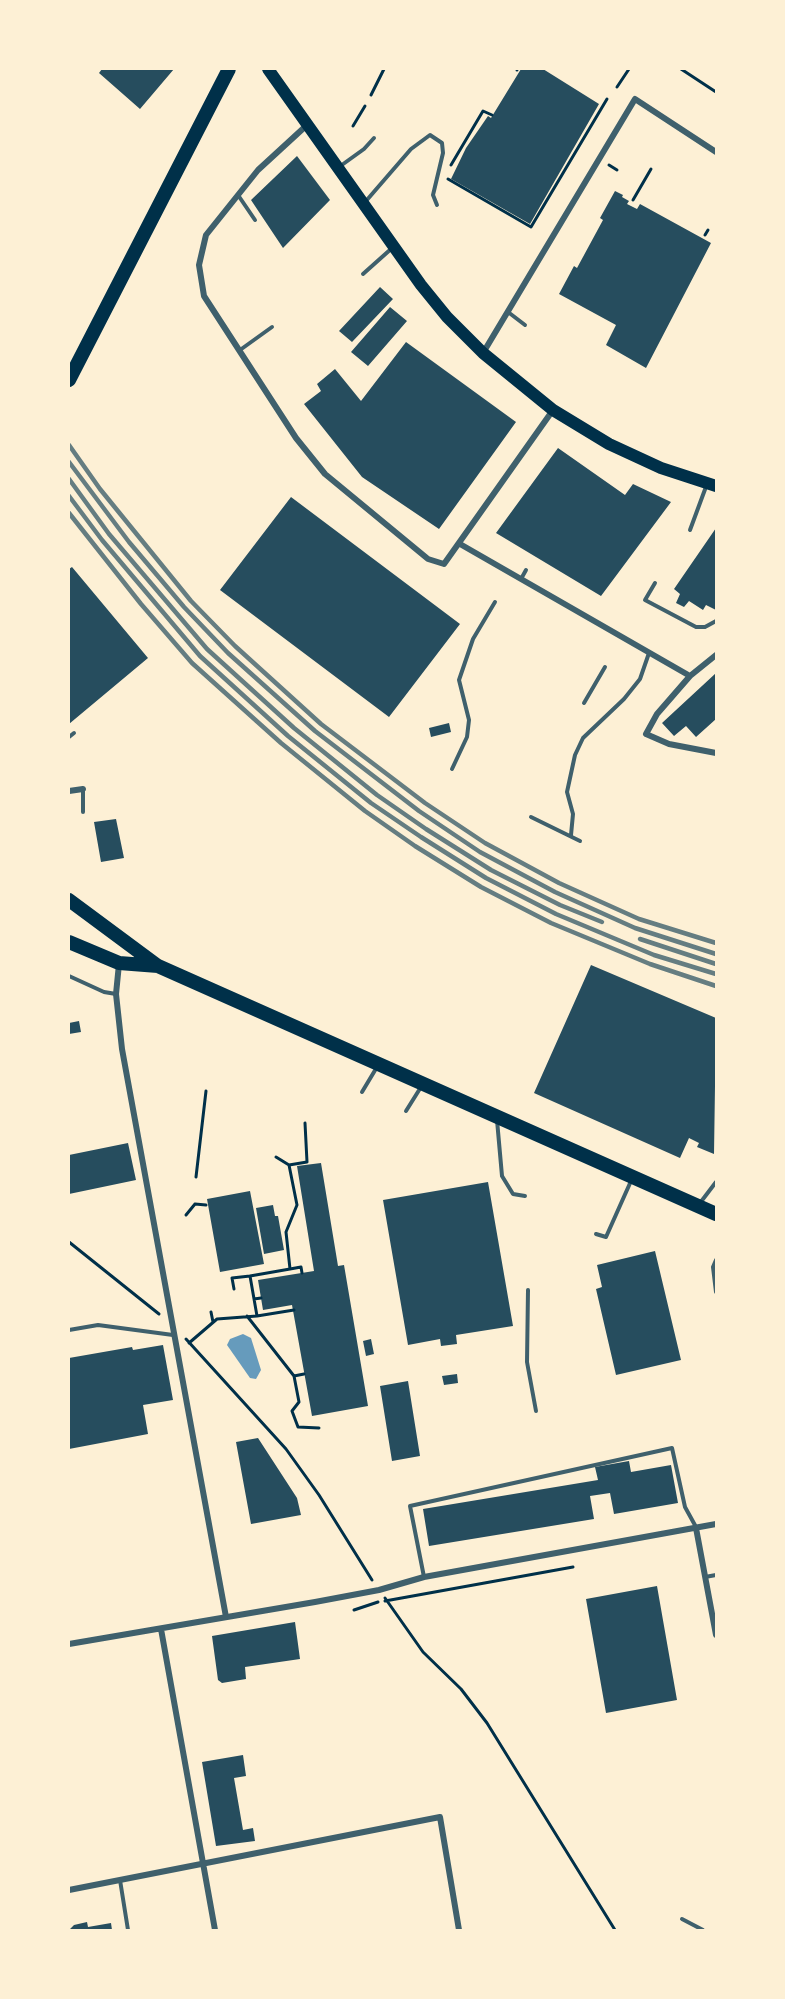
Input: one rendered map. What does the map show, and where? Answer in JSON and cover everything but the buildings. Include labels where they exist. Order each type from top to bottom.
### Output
[{"type":"highway","points":[[69,380],[229,69]]},
{"type":"highway","points":[[69,900],[158,966],[716,1214]]},
{"type":"highway","points":[[69,942],[119,963],[158,966]]},
{"type":"main road","points":[[268,69],[393,246],[447,317],[483,353],[553,410],[609,444],[661,468],[712,485]]},
{"type":"street","points":[[483,353],[635,99],[716,152]]},
{"type":"street","points":[[308,125],[258,170],[206,235],[199,265],[204,296],[296,438],[325,474],[428,559],[444,564],[553,410]]},
{"type":"street","points":[[460,544],[690,675]]},
{"type":"street","points":[[716,654],[690,675],[657,714],[646,734],[669,744],[716,753]]},
{"type":"street","points":[[69,791],[83,789]]},
{"type":"street","points":[[119,963],[116,994],[122,1049],[226,1617]]},
{"type":"street","points":[[69,1644],[380,1590],[424,1577],[716,1524]]},
{"type":"street","points":[[696,1528],[716,1635]]},
{"type":"street","points":[[160,1629],[215,1930]]},
{"type":"street","points":[[69,1890],[440,1817],[459,1930]]},
{"type":"lane","points":[[364,204],[411,149],[430,135],[442,143],[443,153],[433,195],[436,205]]},
{"type":"lane","points":[[338,168],[374,138]]},
{"type":"lane","points":[[238,195],[255,220]]},
{"type":"lane","points":[[363,274],[393,246]]},
{"type":"lane","points":[[508,312],[525,325]]},
{"type":"lane","points":[[239,350],[272,327]]},
{"type":"lane","points":[[690,530],[712,485]]},
{"type":"lane","points":[[521,579],[526,570]]},
{"type":"lane","points":[[656,583],[645,600],[696,627],[705,627],[716,621]]},
{"type":"lane","points":[[452,769],[467,737],[469,720],[459,680],[473,639],[495,602]]},
{"type":"lane","points":[[571,835],[573,814],[567,792],[575,755],[583,738],[624,699],[640,679],[649,652]]},
{"type":"lane","points":[[584,703],[605,667]]},
{"type":"lane","points":[[69,737],[74,733]]},
{"type":"lane","points":[[83,789],[83,812]]},
{"type":"lane","points":[[531,817],[580,841]]},
{"type":"lane","points":[[69,976],[104,992],[116,994]]},
{"type":"lane","points":[[362,1092],[379,1064]]},
{"type":"lane","points":[[406,1112],[423,1084]]},
{"type":"lane","points":[[497,1117],[502,1176],[513,1194],[525,1196]]},
{"type":"lane","points":[[596,1234],[606,1237],[633,1177]]},
{"type":"lane","points":[[698,1206],[716,1182]]},
{"type":"lane","points":[[716,1260],[713,1267],[716,1289]]},
{"type":"lane","points":[[528,1290],[527,1362],[536,1411]]},
{"type":"lane","points":[[69,1330],[98,1325],[173,1335]]},
{"type":"lane","points":[[424,1577],[410,1506],[672,1448],[685,1507],[696,1528]]},
{"type":"lane","points":[[705,1577],[716,1575]]},
{"type":"lane","points":[[120,1880],[128,1930]]},
{"type":"lane","points":[[682,1919],[703,1930]]},
{"type":"path","points":[[371,95],[384,69]]},
{"type":"path","points":[[617,87],[629,69]]},
{"type":"path","points":[[681,69],[716,92]]},
{"type":"path","points":[[448,179],[531,227],[607,99]]},
{"type":"path","points":[[353,126],[364,106]]},
{"type":"path","points":[[436,205],[462,144],[483,111],[492,115]]},
{"type":"path","points":[[462,144],[466,148]]},
{"type":"path","points":[[633,200],[651,169]]},
{"type":"path","points":[[705,235],[708,230]]},
{"type":"path","points":[[196,1177],[206,1091]]},
{"type":"path","points":[[276,1157],[290,1165],[307,1162],[305,1123]]},
{"type":"path","points":[[290,1165],[297,1205],[286,1232],[290,1269]]},
{"type":"path","points":[[186,1215],[195,1202],[206,1205]]},
{"type":"path","points":[[69,1242],[160,1315]]},
{"type":"path","points":[[234,1289],[232,1278],[301,1267],[302,1273]]},
{"type":"path","points":[[250,1276],[257,1316]]},
{"type":"path","points":[[254,1299],[261,1298]]},
{"type":"path","points":[[190,1343],[217,1320],[294,1310]]},
{"type":"path","points":[[212,1312],[213,1322]]},
{"type":"path","points":[[247,1316],[294,1376],[299,1402],[292,1411],[298,1427],[319,1428]]},
{"type":"path","points":[[182,1336],[286,1449],[319,1495],[373,1581]]},
{"type":"path","points":[[294,1376],[304,1374]]},
{"type":"path","points":[[354,1610],[386,1600],[573,1567]]},
{"type":"path","points":[[386,1600],[423,1652],[461,1689],[487,1723],[615,1930]]},
{"type":"water","points":[[243,1334],[251,1338],[261,1370],[256,1379],[250,1378],[227,1345],[230,1339]]},
{"type":"railway","points":[[69,445],[100,489],[191,601],[235,646],[321,724],[425,803],[485,843],[559,883],[639,919],[716,943]]},
{"type":"railway","points":[[69,462],[129,542],[184,607],[228,653],[315,731],[419,811],[480,852],[555,892],[635,928],[716,954]]},
{"type":"railway","points":[[69,479],[109,534],[207,649],[294,728],[377,795],[491,870],[560,905],[602,922]]},
{"type":"railway","points":[[69,496],[102,540],[200,656],[288,736],[371,803],[486,878],[556,914],[654,955],[716,974]]},
{"type":"railway","points":[[69,513],[141,604],[192,663],[281,743],[365,811],[415,846],[481,887],[551,923],[650,964],[716,986]]},
{"type":"railway","points":[[640,939],[716,964]]}]
